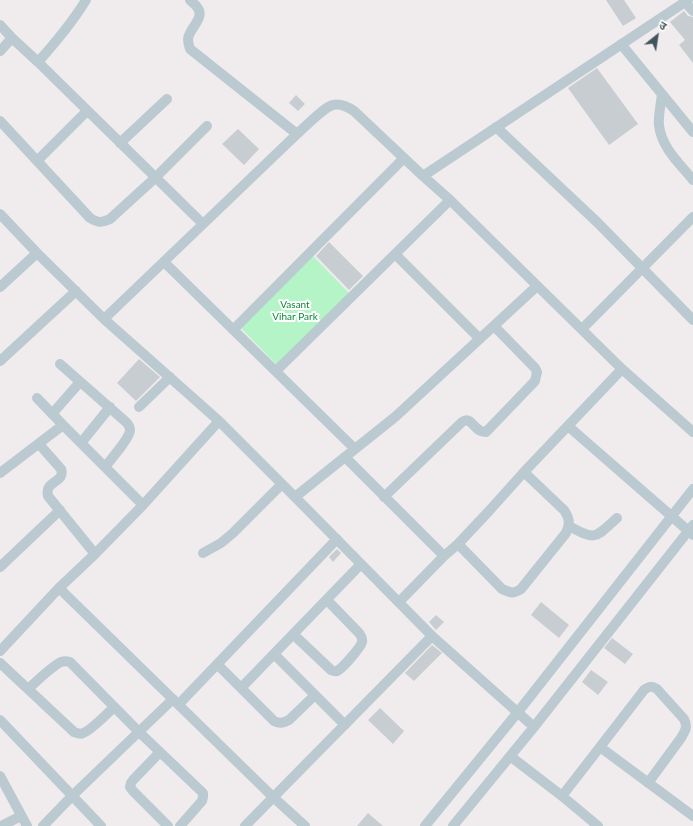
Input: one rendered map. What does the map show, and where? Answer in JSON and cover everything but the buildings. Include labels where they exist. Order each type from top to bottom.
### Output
[{"type":"street","points":[[38,62],[61,36],[86,0]]},
{"type":"street","points":[[190,0],[197,7],[200,16],[188,38],[190,49],[297,134]]},
{"type":"street","points":[[422,176],[687,1],[693,11]]},
{"type":"street","points":[[0,25],[203,224]]},
{"type":"street","points":[[0,51],[12,38]]},
{"type":"street","points":[[621,44],[693,132]]},
{"type":"street","points":[[662,94],[659,124],[663,140],[668,150],[693,180]]},
{"type":"street","points":[[120,143],[167,99]]},
{"type":"street","points":[[104,318],[297,134],[323,111],[334,105],[344,105],[354,111],[422,176],[450,200],[622,369],[693,432]]},
{"type":"street","points":[[37,161],[87,111]]},
{"type":"street","points":[[0,121],[90,218],[96,222],[102,223],[110,219],[155,178],[207,126]]},
{"type":"street","points":[[496,127],[598,223],[642,268],[689,309],[693,320]]},
{"type":"street","points":[[233,330],[404,158]]},
{"type":"street","points":[[276,371],[450,200]]},
{"type":"street","points":[[0,214],[37,253],[104,318],[219,422],[432,636],[534,727]]},
{"type":"street","points":[[582,329],[693,217]]},
{"type":"street","points":[[0,286],[37,253]]},
{"type":"street","points":[[395,254],[480,339]]},
{"type":"street","points":[[164,262],[355,449]]},
{"type":"street","points":[[295,497],[395,417],[537,286]]},
{"type":"street","points":[[0,361],[76,291]]},
{"type":"street","points":[[384,497],[462,422],[468,420],[479,431],[486,432],[535,381],[537,372],[535,368],[494,326]]},
{"type":"street","points":[[60,364],[110,407],[130,427],[130,432],[127,438],[105,467]]},
{"type":"street","points":[[399,602],[444,556],[458,544],[622,369]]},
{"type":"street","points":[[139,407],[170,377]]},
{"type":"street","points":[[52,414],[80,382]]},
{"type":"street","points":[[37,398],[143,505]]},
{"type":"street","points":[[81,443],[110,407]]},
{"type":"street","points":[[0,651],[59,588],[143,505],[219,422]]},
{"type":"street","points":[[0,473],[63,425]]},
{"type":"street","points":[[454,826],[691,530],[671,516],[568,426]]},
{"type":"street","points":[[39,444],[63,471],[60,478],[50,486],[47,491],[48,496],[95,554]]},
{"type":"street","points":[[345,457],[444,556]]},
{"type":"street","points":[[458,544],[502,589],[510,593],[521,589],[566,533],[569,526],[567,514],[564,510],[524,472]]},
{"type":"street","points":[[203,553],[221,543],[233,533],[282,484]]},
{"type":"street","points":[[425,826],[518,712],[693,489]]},
{"type":"street","points":[[0,567],[60,510]]},
{"type":"street","points":[[569,526],[590,536],[596,535],[617,518]]},
{"type":"street","points":[[43,826],[139,732],[217,664],[337,540]]},
{"type":"street","points":[[241,688],[361,564]]},
{"type":"street","points":[[59,588],[273,797],[305,826]]},
{"type":"street","points":[[293,634],[331,670],[335,672],[344,666],[363,641],[359,633],[327,600]]},
{"type":"street","points":[[245,826],[432,636]]},
{"type":"street","points":[[274,654],[345,725]]},
{"type":"street","points":[[28,689],[56,665],[65,661],[70,662],[202,793],[202,801],[180,826]]},
{"type":"street","points":[[0,663],[74,732],[78,734],[83,734],[89,730],[114,707]]},
{"type":"street","points":[[217,664],[274,721],[279,723],[284,723],[289,720],[315,695]]},
{"type":"street","points":[[562,796],[644,690],[648,687],[653,687],[657,688],[684,719],[686,724],[681,738],[648,783]]},
{"type":"street","points":[[0,720],[101,826]]},
{"type":"street","points":[[600,746],[693,815]]},
{"type":"street","points":[[160,752],[133,780],[130,787],[168,826]]},
{"type":"street","points":[[510,756],[598,826]]},
{"type":"street","points":[[0,776],[27,826]]},
{"type":"street","points":[[1,826],[21,816]]},
{"type":"green space","name":"Vasant Vihar Park","points":[[313,256],[350,294],[277,365],[241,328]]}]
